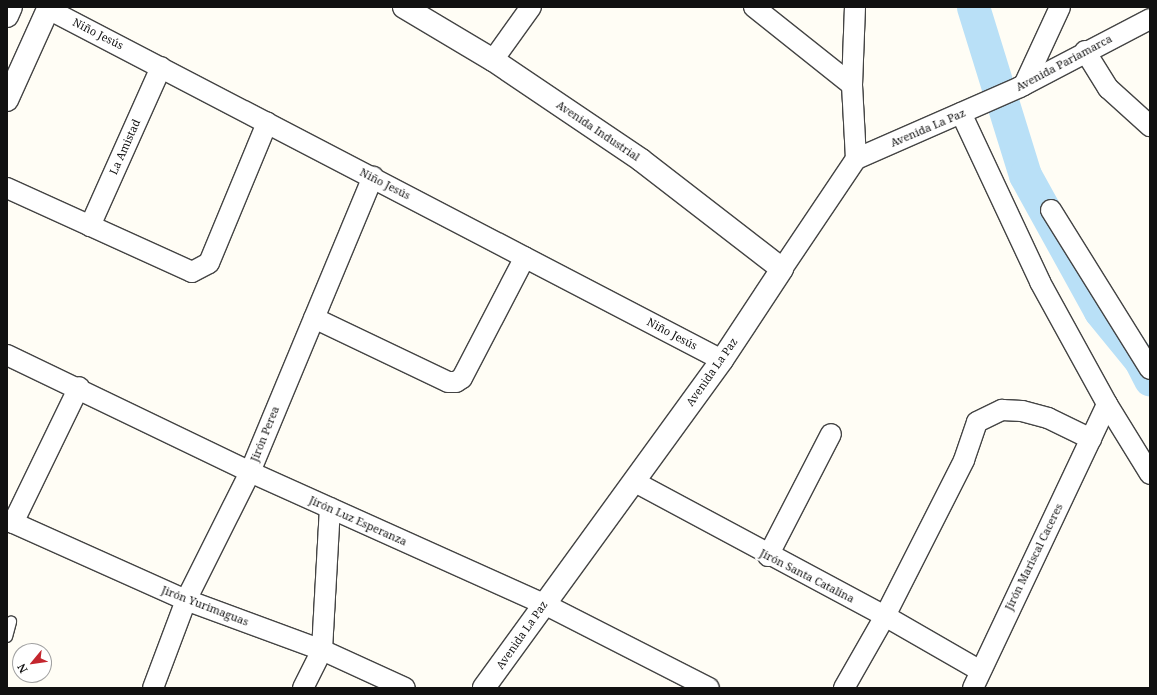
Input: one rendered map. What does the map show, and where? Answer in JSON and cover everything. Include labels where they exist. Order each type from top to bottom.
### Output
[{"type":"street","points":[[7,16],[11,7]]},
{"type":"street","name":"Avenida Industrial","points":[[404,7],[493,60],[641,160],[782,269]]},
{"type":"street","points":[[493,60],[531,7]]},
{"type":"street","points":[[754,7],[852,84]]},
{"type":"street","points":[[855,7],[852,84],[856,159]]},
{"type":"street","points":[[1022,86],[1060,7]]},
{"type":"street","points":[[7,100],[48,8]]},
{"type":"street","name":"Niño Jesús","points":[[48,8],[722,360]]},
{"type":"street","name":"Avenida Pariamarca","points":[[969,110],[1022,86],[1085,50],[1150,19]]},
{"type":"street","points":[[1085,50],[1108,88],[1150,126]]},
{"type":"street","name":"La Amistad","points":[[90,226],[161,67]]},
{"type":"street","points":[[969,110],[1040,282],[1107,404],[1150,474]]},
{"type":"street","name":"Avenida La Paz","points":[[484,688],[544,604],[635,482],[722,360],[856,159],[969,110]]},
{"type":"street","points":[[7,188],[192,272],[203,269],[209,263],[267,123]]},
{"type":"street","name":"Jirón Perea","points":[[153,688],[186,600],[250,472],[373,178]]},
{"type":"street","points":[[1051,210],[1150,369]]},
{"type":"street","points":[[314,318],[448,382],[456,382],[462,378],[525,257]]},
{"type":"street","name":"Jirón Luz Esperanza","points":[[7,355],[79,387],[250,472],[544,604],[709,688]]},
{"type":"street","points":[[10,522],[79,387]]},
{"type":"street","name":"Jirón Mariscal Caceres","points":[[976,679],[1107,404]]},
{"type":"street","points":[[844,688],[885,616],[964,460],[977,422],[1002,410],[1022,411],[1094,433]]},
{"type":"street","points":[[768,556],[830,434]]},
{"type":"street","name":"Jirón Santa Catalina","points":[[635,482],[768,556],[885,616],[976,679]]},
{"type":"street","points":[[303,688],[322,650],[330,508]]},
{"type":"street","name":"Jirón Yurimaguas","points":[[10,522],[186,600],[322,650],[405,688]]},
{"type":"lane","points":[[7,637],[11,622]]},
{"type":"waterway","points":[[973,7],[1025,175],[1100,311],[1140,360],[1150,380]]}]
